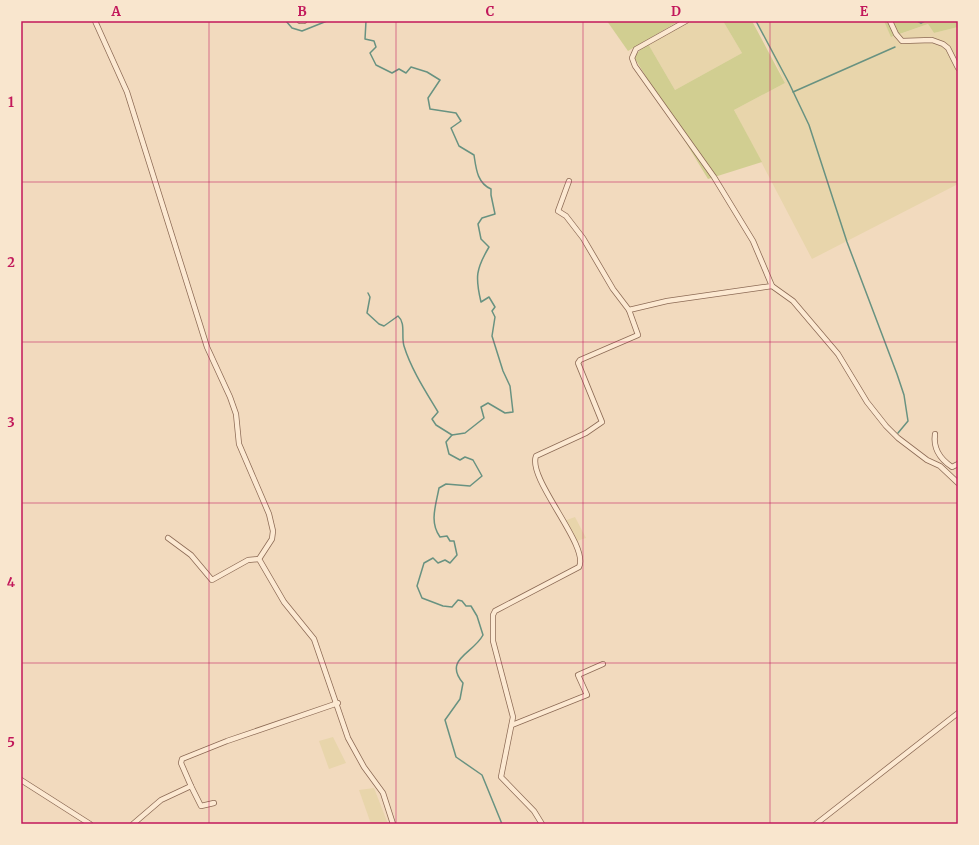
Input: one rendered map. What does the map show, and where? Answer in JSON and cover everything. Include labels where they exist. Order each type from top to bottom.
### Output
[{"type":"street","points":[[95,21],[127,92],[207,347],[230,397],[236,414],[239,444],[269,514],[273,531],[272,540],[260,559]]},
{"type":"street","points":[[686,21],[636,48],[632,55],[633,62],[714,177],[753,241],[772,286],[793,301],[838,354],[867,402],[886,426],[898,438],[927,460],[940,466],[957,481]]},
{"type":"street","points":[[890,21],[896,34],[902,41],[932,40],[948,48],[958,68]]},
{"type":"street","points":[[542,824],[534,811],[501,777],[513,717],[493,641],[492,615],[495,611],[579,567],[581,558],[535,465],[536,456],[586,433],[602,422],[578,363],[584,357],[638,335],[630,310],[613,289],[583,238],[566,216],[558,211],[569,181]]},
{"type":"street","points":[[630,310],[666,301],[772,286]]},
{"type":"street","points":[[936,434],[935,445],[939,455],[952,467],[958,466]]},
{"type":"street","points":[[948,474],[958,466]]},
{"type":"street","points":[[168,538],[191,555],[212,580],[248,560],[260,559]]},
{"type":"street","points":[[260,559],[284,602],[314,639],[338,703],[348,738],[364,767],[382,793],[393,824]]},
{"type":"street","points":[[512,725],[587,695],[578,675],[603,664]]},
{"type":"street","points":[[214,803],[201,806],[181,763],[182,759],[227,741],[338,703]]},
{"type":"street","points":[[816,824],[958,714]]},
{"type":"street","points":[[21,780],[90,824]]},
{"type":"street","points":[[133,824],[161,800],[191,786]]},
{"type":"shaded area","points":[[607,21],[679,21],[628,51]]},
{"type":"shaded area","points":[[681,21],[723,21],[742,53],[675,90],[647,42]]},
{"type":"shaded area","points":[[723,21],[752,21],[785,83],[734,110],[762,162],[708,179],[634,57],[647,42],[675,90],[742,53]]},
{"type":"shaded area","points":[[757,21],[897,21],[887,27],[892,37],[928,24],[934,33],[958,27],[958,184],[812,259],[734,110],[785,83]]},
{"type":"shaded area","points":[[884,21],[958,21],[958,27],[934,33],[928,24],[891,37]]},
{"type":"shaded area","points":[[575,517],[586,538],[574,542],[564,521]]},
{"type":"shaded area","points":[[333,737],[346,763],[329,769],[319,741]]},
{"type":"shaded area","points":[[374,788],[388,824],[371,824],[359,790]]},
{"type":"waterway","points":[[286,21],[292,28],[302,31],[327,21]]},
{"type":"waterway","points":[[366,21],[365,39],[374,41],[376,47],[370,53],[376,65],[392,73],[399,69],[406,73],[411,67],[427,72],[440,80],[428,98],[430,109],[456,113],[461,121],[451,128],[459,146],[474,155],[478,175],[483,183],[491,189],[495,214],[482,218],[478,224],[481,239],[489,247],[481,261],[477,279],[481,302],[489,297],[495,307],[492,311],[495,317],[492,336],[503,371],[510,386],[513,412],[505,413],[488,403],[481,407],[484,418],[465,433],[452,435],[446,442],[449,454],[460,460],[465,457],[473,460],[482,476],[470,486],[446,484],[439,488],[434,513],[435,525],[440,537],[447,536],[450,541],[454,541],[457,555],[450,563],[445,560],[438,563],[433,558],[424,563],[417,586],[422,598],[443,606],[452,607],[458,600],[462,601],[466,606],[471,606],[477,616],[483,635],[458,662],[456,668],[463,683],[460,699],[445,720],[456,757],[482,775],[502,824]]},
{"type":"waterway","points":[[756,21],[789,83],[809,125],[847,242],[897,374],[904,395],[908,421],[898,433]]},
{"type":"waterway","points":[[917,21],[921,23],[925,21]]},
{"type":"waterway","points":[[793,92],[895,47]]},
{"type":"waterway","points":[[368,293],[370,297],[367,313],[379,324],[384,326],[398,316],[402,322],[403,342],[407,355],[419,380],[438,412],[432,419],[436,425],[452,435]]}]
